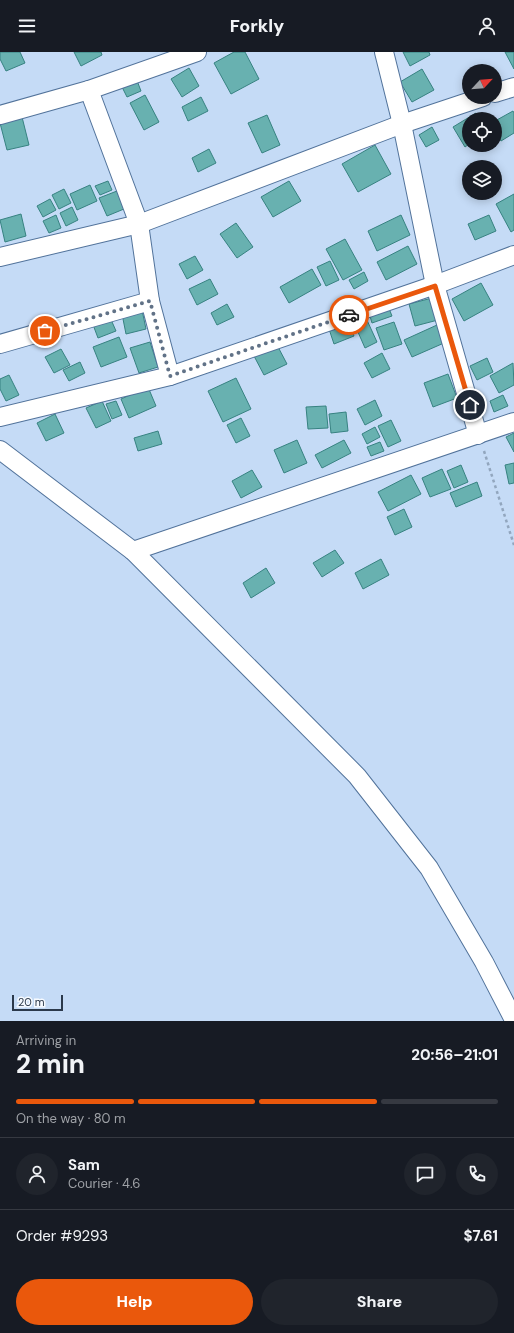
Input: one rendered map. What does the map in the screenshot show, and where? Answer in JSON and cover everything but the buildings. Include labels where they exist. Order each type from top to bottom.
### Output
[{"type":"street","points":[[0,115],[89,90],[197,52]]},
{"type":"street","points":[[384,52],[402,124],[435,286],[478,435]]},
{"type":"street","points":[[502,91],[514,87]]},
{"type":"street","points":[[89,90],[139,224],[150,301],[170,376]]},
{"type":"street","points":[[0,257],[139,224],[402,124],[463,104]]},
{"type":"street","points":[[0,417],[170,376],[435,286],[514,255]]},
{"type":"street","points":[[0,344],[150,301]]},
{"type":"street","points":[[133,551],[514,422]]},
{"type":"street","points":[[0,450],[133,551],[356,776],[429,868],[484,962],[514,1020]]},
{"type":"path","points":[[478,435],[514,545]]},
{"type":"way so far","points":[[45,331],[150,301],[170,376],[349,315]]},
{"type":"route","points":[[349,315],[435,286],[470,405]]}]
